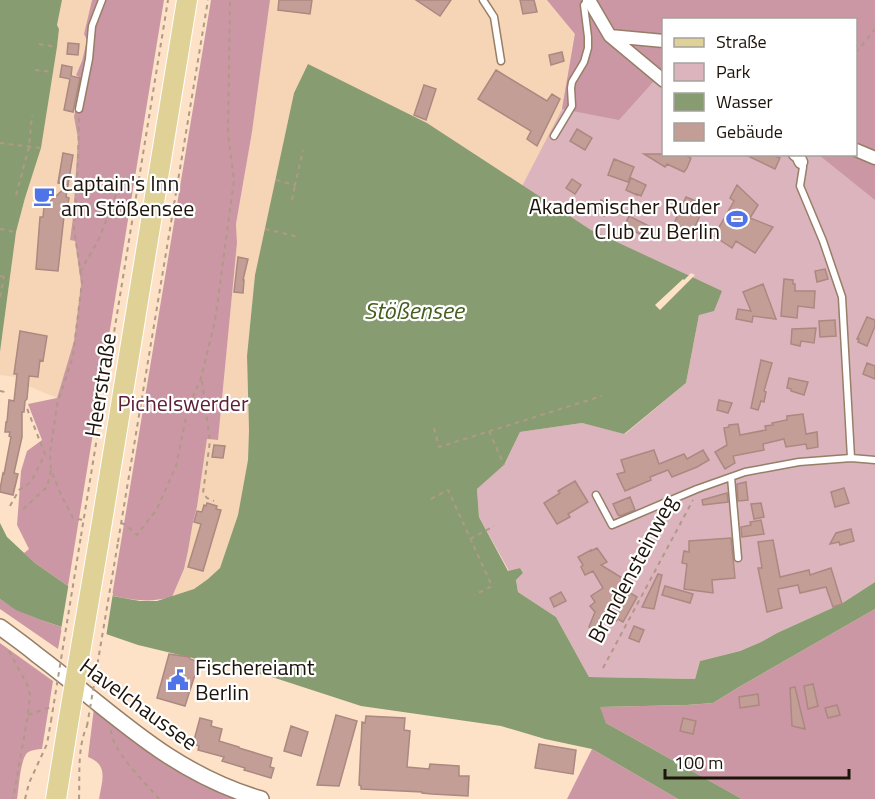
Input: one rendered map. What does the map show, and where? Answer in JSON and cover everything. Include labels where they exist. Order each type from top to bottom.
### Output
[{"type":"main road","name":"Heerstraße","points":[[56,799],[187,0]]},
{"type":"street","points":[[589,0],[610,36],[662,80]]},
{"type":"street","points":[[610,36],[662,40]]},
{"type":"street","points":[[857,151],[875,158]]},
{"type":"street","name":"Havelchaussee","points":[[0,627],[157,750],[212,781],[239,793],[261,799]]},
{"type":"street","name":"Heerstraße","points":[[47,799],[60,777]]},
{"type":"lane","points":[[79,109],[89,58],[92,26],[102,0]]},
{"type":"lane","points":[[483,0],[494,17],[501,61]]},
{"type":"lane","points":[[554,135],[572,106],[572,82],[584,62],[588,48],[584,5],[589,0]]},
{"type":"lane","points":[[798,158],[803,167],[800,186],[823,241],[842,297],[850,458]]},
{"type":"lane","name":"Brandensteinweg","points":[[596,495],[612,525],[697,489],[745,472],[799,462],[850,458],[875,460]]},
{"type":"lane","points":[[731,477],[738,558]]},
{"type":"path","points":[[83,520],[168,0]]},
{"type":"path","points":[[25,799],[29,783],[47,744],[69,724],[99,539],[121,523],[208,0]]},
{"type":"path","points":[[121,523],[138,535],[157,508],[176,466],[188,408],[201,378],[215,321],[234,180],[228,134],[230,0]]},
{"type":"path","points":[[857,51],[875,29]]},
{"type":"path","points":[[39,44],[57,47]]},
{"type":"path","points":[[34,70],[53,72]]},
{"type":"path","points":[[69,724],[99,539],[83,520],[73,518],[51,470],[50,453],[57,405],[73,356],[82,282],[74,229],[79,109]]},
{"type":"path","points":[[16,195],[29,147],[32,115]]},
{"type":"path","points":[[0,143],[41,148]]},
{"type":"path","points":[[292,200],[303,150]]},
{"type":"path","points":[[80,272],[99,239],[118,189],[139,178]]},
{"type":"path","points":[[276,180],[295,184]]},
{"type":"path","points":[[0,229],[16,232]]},
{"type":"path","points":[[265,229],[299,237]]},
{"type":"path","points":[[0,297],[2,276],[10,278]]},
{"type":"path","points":[[201,378],[210,441],[203,493],[214,501]]},
{"type":"path","points":[[0,391],[5,392]]},
{"type":"path","points":[[434,428],[439,447],[602,396]]},
{"type":"path","points":[[10,506],[19,490],[31,482],[45,454],[26,406]]},
{"type":"path","points":[[489,431],[504,465]]},
{"type":"path","points":[[45,454],[50,453]]},
{"type":"path","points":[[23,509],[46,487],[51,470]]},
{"type":"path","name":"Brandensteinweg","points":[[603,668],[693,501],[697,489]]},
{"type":"path","points":[[431,499],[448,490],[492,586],[474,595]]},
{"type":"path","points":[[470,539],[494,526]]},
{"type":"path","points":[[5,645],[27,684],[30,695],[14,799]]},
{"type":"path","points":[[28,715],[51,707]]},
{"type":"path","points":[[111,716],[110,734],[118,752],[159,799]]},
{"type":"path","points":[[69,724],[84,734],[80,756],[80,799]]},
{"type":"shaded area","points":[[62,0],[92,0],[84,34],[87,39],[82,61],[76,74],[80,77],[74,117],[78,139],[70,239],[75,240],[81,284],[74,341],[57,398],[28,386],[23,378],[0,375],[0,352],[16,232],[41,148]]},
{"type":"shaded area","points":[[270,0],[547,0],[576,33],[562,109],[522,186],[427,123],[308,65],[294,93],[255,275],[247,356],[248,460],[238,515],[220,568],[194,589],[172,597],[184,569],[188,551],[207,439],[218,440],[237,243],[236,224],[252,132]]},
{"type":"green space","name":"Pichelswerder","points":[[92,0],[164,0],[68,586],[24,553],[29,549],[17,525],[21,471],[27,451],[42,440],[28,404],[57,398],[74,341],[81,284],[75,241],[70,240],[78,139],[74,117],[80,78],[76,75],[87,40],[84,34]]},
{"type":"green space","name":"Pichelswerder","points":[[211,0],[270,0],[252,132],[236,224],[237,243],[218,440],[207,439],[188,551],[184,569],[172,597],[135,600],[112,596]]},
{"type":"green space","points":[[547,0],[875,0],[875,582],[841,604],[761,642],[740,651],[700,661],[695,679],[589,677],[556,617],[518,592],[516,580],[523,573],[520,568],[509,571],[479,517],[477,489],[504,465],[520,432],[582,423],[625,434],[686,383],[699,315],[591,230],[522,186],[562,109],[575,34]]},
{"type":"green space","points":[[547,0],[875,0],[875,200],[820,156],[857,156],[857,18],[662,18],[662,84],[654,81],[619,120],[562,109],[575,34]]},
{"type":"green space","points":[[0,599],[45,622],[62,627],[58,649],[0,609]]},
{"type":"green space","points":[[875,609],[875,799],[742,799],[606,723],[599,707],[713,703]]},
{"type":"green space","points":[[0,643],[53,681],[42,749],[30,751],[25,757],[21,768],[17,799],[0,799]]},
{"type":"green space","points":[[94,708],[175,767],[207,786],[243,799],[99,799],[102,769],[95,760],[88,757]]},
{"type":"green space","points":[[592,749],[678,799],[567,799]]},
{"type":"water","points":[[0,0],[62,0],[41,148],[16,232],[0,352]]},
{"type":"water","name":"Stößensee","points":[[308,64],[427,123],[591,230],[722,291],[714,311],[699,315],[686,383],[624,434],[582,423],[520,432],[504,465],[477,489],[479,517],[508,571],[520,568],[523,573],[516,580],[518,592],[556,617],[589,677],[695,679],[700,661],[740,651],[761,642],[841,604],[875,582],[875,609],[713,703],[600,707],[606,723],[742,799],[678,799],[592,749],[545,739],[501,726],[361,706],[272,677],[138,645],[106,634],[62,627],[16,610],[0,599],[0,523],[7,537],[35,563],[68,586],[112,596],[140,601],[157,601],[194,589],[220,568],[238,515],[248,460],[247,356],[255,275],[294,93]]},
{"type":"pier","points":[[691,273],[695,275],[660,310],[655,305]]},
{"type":"pier","points":[[69,582],[113,593],[106,637],[61,630]]},
{"type":"building","points":[[279,0],[312,0],[310,14],[278,10]]},
{"type":"building","points":[[416,0],[451,0],[440,16]]},
{"type":"building","points":[[520,0],[534,0],[537,12],[523,14]]},
{"type":"building","points":[[68,43],[79,44],[78,55],[67,54]]},
{"type":"building","points":[[562,52],[564,61],[551,65],[549,55]]},
{"type":"building","points":[[62,65],[72,67],[71,76],[80,78],[73,112],[64,110],[70,79],[60,77]]},
{"type":"building","points":[[496,70],[547,101],[552,94],[560,99],[537,146],[527,139],[531,131],[478,99]]},
{"type":"building","points":[[424,85],[436,89],[426,120],[414,115]]},
{"type":"building","points":[[577,129],[592,138],[585,150],[570,141]]},
{"type":"building","points":[[63,153],[73,155],[68,185],[58,183]]},
{"type":"building","points":[[644,154],[691,158],[684,172],[667,164],[665,167]]},
{"type":"building","points":[[748,156],[780,158],[775,169]]},
{"type":"building","points":[[614,159],[634,167],[628,182],[608,175]]},
{"type":"building","points":[[631,178],[646,185],[641,196],[626,190]]},
{"type":"building","points":[[572,179],[581,185],[575,194],[566,188]]},
{"type":"building","points":[[68,185],[66,197],[69,198],[66,216],[64,216],[58,271],[36,269],[40,217],[43,217],[44,207]]},
{"type":"building","name":"Akademischer Ruder Club zu Berlin","points":[[737,185],[758,205],[750,218],[773,227],[755,253],[736,241],[732,248],[714,236],[734,201],[730,198]]},
{"type":"building","points":[[686,197],[705,205],[690,237],[672,228]]},
{"type":"building","points":[[601,200],[610,204],[604,216],[596,213]]},
{"type":"building","points":[[629,216],[655,229],[650,239],[634,231],[633,234],[623,229]]},
{"type":"building","points":[[238,257],[248,259],[243,280],[243,293],[234,292]]},
{"type":"building","points":[[825,269],[828,279],[817,282],[815,271]]},
{"type":"building","points":[[784,279],[793,280],[795,291],[815,291],[814,308],[798,306],[797,318],[781,316]]},
{"type":"building","points":[[763,284],[776,319],[753,316],[752,322],[736,319],[738,309],[751,311],[743,292]]},
{"type":"building","points":[[867,317],[875,320],[875,326],[867,346],[858,342],[859,339],[857,339]]},
{"type":"building","points":[[835,320],[836,336],[820,337],[819,321]]},
{"type":"building","points":[[816,328],[814,343],[801,341],[800,346],[791,344],[792,329]]},
{"type":"building","points":[[20,331],[47,336],[38,377],[29,376],[27,399],[24,412],[22,412],[22,437],[14,473],[18,474],[13,495],[0,492],[0,489],[11,437],[10,432],[5,432],[9,400],[14,401],[17,374],[14,374]]},
{"type":"building","points":[[761,360],[772,363],[764,391],[766,392],[764,402],[761,401],[758,410],[751,408]]},
{"type":"building","points":[[867,363],[875,366],[875,379],[863,374]]},
{"type":"building","points":[[789,378],[808,382],[804,395],[787,388]]},
{"type":"building","points":[[719,400],[732,403],[728,413],[717,410]]},
{"type":"building","points":[[803,414],[806,434],[817,432],[818,447],[807,449],[806,444],[786,447],[784,439],[763,444],[764,450],[733,456],[735,463],[725,469],[715,452],[727,445],[724,428],[729,425],[738,424],[740,435],[766,430],[765,426],[787,420],[787,416]]},
{"type":"building","points":[[214,445],[225,446],[223,458],[212,457]]},
{"type":"building","points":[[654,450],[659,464],[684,454],[687,459],[703,450],[709,460],[672,477],[668,470],[625,491],[617,474],[625,472],[621,460]]},
{"type":"building","points":[[575,481],[588,502],[568,514],[570,517],[557,524],[544,503]]},
{"type":"building","points":[[746,482],[748,500],[738,501],[737,484]]},
{"type":"building","points":[[844,488],[849,503],[835,507],[831,492]]},
{"type":"building","points":[[727,493],[728,502],[703,505],[702,500]]},
{"type":"building","points":[[630,497],[635,510],[618,515],[613,504]]},
{"type":"building","points":[[207,503],[221,510],[203,571],[188,567],[201,524],[194,522],[197,511],[202,512]]},
{"type":"building","points":[[761,503],[764,517],[754,519],[751,504]]},
{"type":"building","points":[[761,520],[764,534],[742,537],[741,527]]},
{"type":"building","points":[[851,529],[854,541],[840,545],[839,542],[830,544],[836,533]]},
{"type":"building","points":[[731,538],[735,578],[712,580],[713,593],[684,589],[687,564],[682,563],[684,551],[689,552],[689,541]]},
{"type":"building","points":[[773,540],[780,577],[809,570],[810,575],[831,568],[842,604],[833,607],[826,587],[800,593],[798,585],[778,589],[782,608],[767,612],[758,568],[762,568],[758,542]]},
{"type":"building","points":[[597,548],[607,562],[601,565],[627,581],[622,588],[637,597],[623,622],[605,615],[598,632],[589,627],[595,612],[590,606],[595,602],[591,596],[603,588],[593,571],[585,575],[578,557]]},
{"type":"building","points":[[658,574],[662,575],[654,609],[642,607]]},
{"type":"building","points":[[665,586],[693,594],[690,603],[662,595]]},
{"type":"building","points":[[561,592],[566,601],[554,607],[550,598]]},
{"type":"building","points":[[634,626],[644,630],[639,642],[629,638]]},
{"type":"building","name":"Fischereiamt Berlin","points":[[169,654],[189,657],[199,662],[185,706],[157,698]]},
{"type":"building","points":[[813,684],[818,706],[808,709],[804,686]]},
{"type":"building","points":[[795,687],[805,729],[792,726],[790,688]]},
{"type":"building","points":[[758,694],[759,705],[740,708],[739,697]]},
{"type":"building","points":[[837,705],[840,715],[828,718],[825,708]]},
{"type":"building","points":[[336,715],[357,721],[339,786],[317,785]]},
{"type":"building","points":[[366,716],[405,718],[404,730],[410,731],[407,767],[429,769],[430,764],[459,766],[459,776],[469,776],[468,796],[361,789],[359,785],[362,722],[365,723]]},
{"type":"building","points":[[200,718],[212,721],[211,726],[222,729],[219,741],[272,758],[270,767],[274,768],[271,778],[222,761],[224,757],[198,750],[199,746],[193,744]]},
{"type":"building","points":[[683,718],[696,721],[693,734],[680,731]]},
{"type":"building","points":[[291,726],[308,732],[301,756],[284,751]]},
{"type":"building","points":[[539,744],[576,750],[573,774],[535,768]]},
{"type":"place","name":"Captain's Inn am Stößensee","points":[[44,196]]},
{"type":"place","name":"Akademischer Ruder Club zu Berlin","points":[[737,219]]},
{"type":"place","name":"Fischereiamt Berlin","points":[[178,680]]}]
